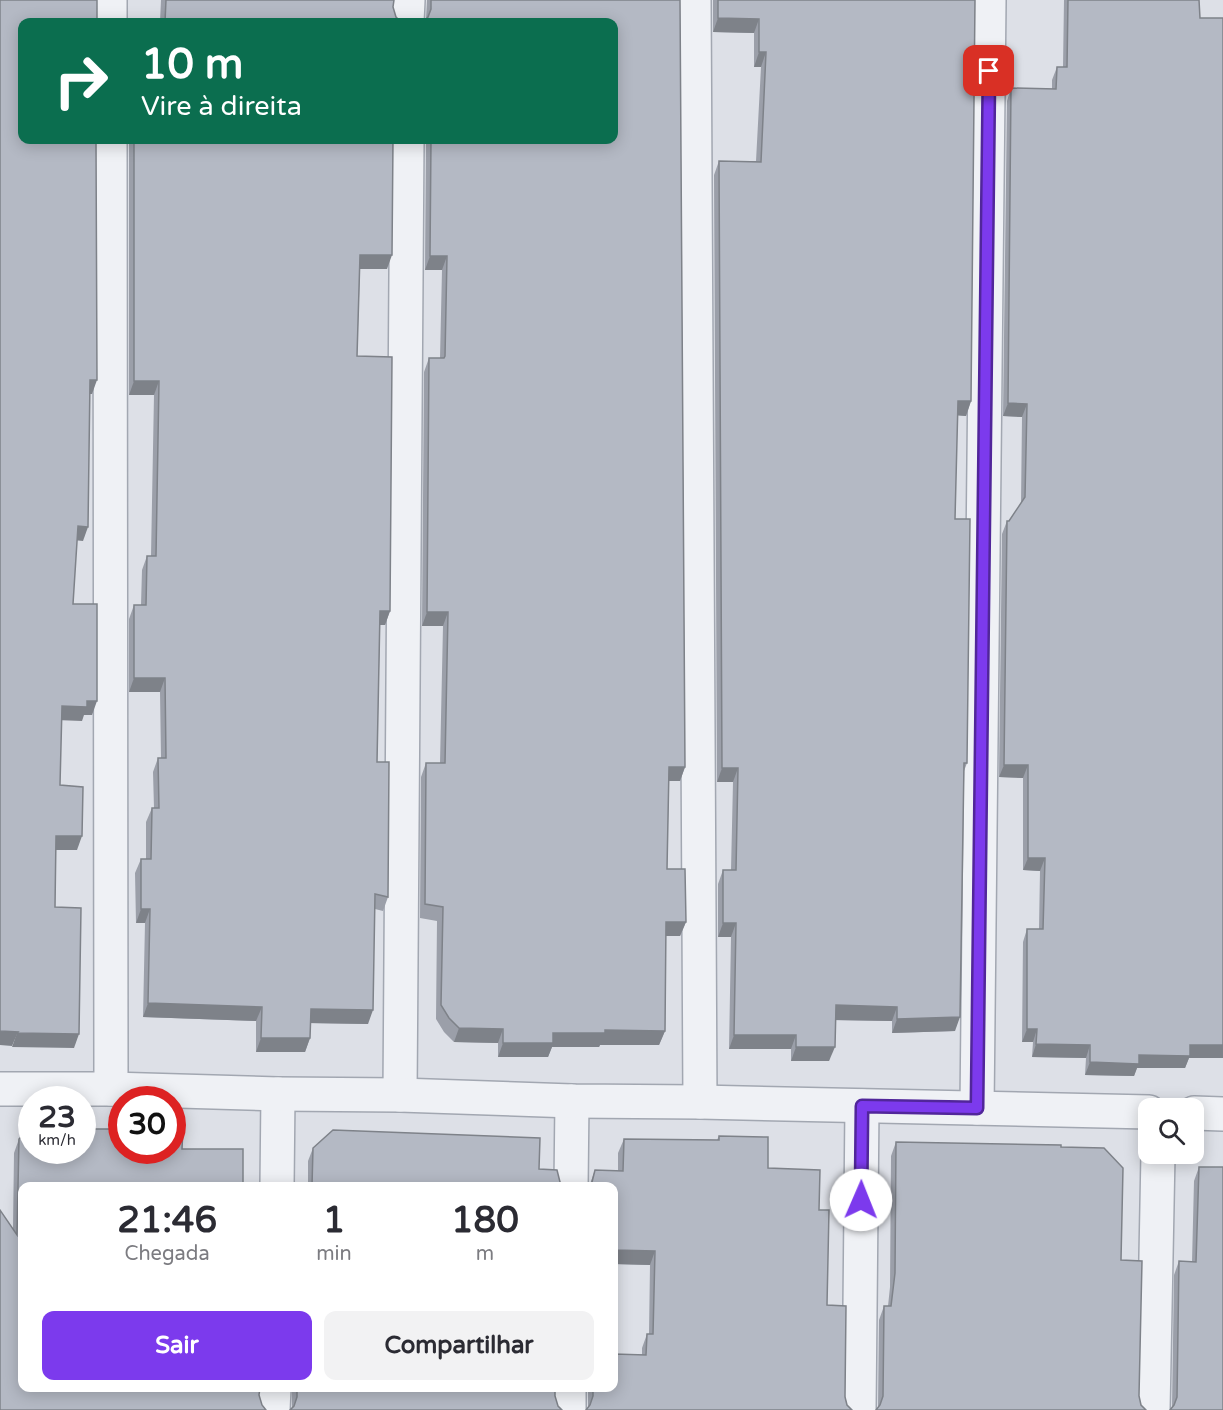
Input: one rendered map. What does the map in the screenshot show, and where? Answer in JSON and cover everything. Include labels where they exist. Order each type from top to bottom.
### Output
[{"type":"street","points":[[110,0],[110,18]]},
{"type":"street","points":[[407,18],[408,0]]},
{"type":"street","points":[[694,0],[700,1102]]},
{"type":"street","points":[[977,1108],[989,0]]},
{"type":"street","points":[[110,144],[111,1086]]},
{"type":"street","points":[[400,1095],[406,144]]},
{"type":"street","points":[[0,1089],[108,1089]]},
{"type":"street","points":[[186,1091],[1138,1113]]},
{"type":"street","points":[[277,1182],[278,1094]]},
{"type":"street","points":[[571,1182],[572,1101]]},
{"type":"street","points":[[859,1410],[862,1106]]},
{"type":"street","points":[[1204,1113],[1223,1114]]},
{"type":"street","points":[[1153,1410],[1158,1164]]},
{"type":"street","points":[[273,1410],[274,1392]]},
{"type":"street","points":[[569,1392],[569,1410]]},
{"type":"building","points":[[0,0],[97,0],[97,18],[18,18],[18,144],[96,144],[97,380],[90,380],[88,527],[78,526],[73,604],[97,604],[97,701],[87,701],[87,707],[62,706],[60,785],[83,787],[82,836],[56,836],[55,907],[81,908],[79,1034],[0,1031]]},
{"type":"building","points":[[166,0],[394,0],[393,7],[397,18],[165,18]]},
{"type":"building","points":[[431,0],[680,0],[685,767],[669,767],[667,869],[685,869],[686,922],[666,922],[665,1031],[605,1030],[605,1033],[553,1033],[553,1043],[503,1043],[503,1029],[459,1028],[441,1005],[443,907],[425,904],[426,763],[445,763],[448,612],[427,612],[429,358],[444,358],[445,356],[447,256],[430,256],[431,144],[618,144],[618,18],[427,18],[431,9]]},
{"type":"building","points":[[718,0],[975,0],[971,401],[958,401],[955,519],[970,519],[967,763],[964,763],[960,1017],[897,1019],[897,1007],[836,1005],[835,1047],[796,1047],[796,1035],[734,1035],[736,923],[723,923],[723,870],[736,870],[738,768],[722,768],[719,161],[761,162],[766,52],[759,52],[759,19],[718,18]]},
{"type":"building","points":[[1068,0],[1199,0],[1200,18],[1223,18],[1223,1045],[1190,1045],[1190,1056],[1139,1055],[1139,1064],[1090,1062],[1090,1045],[1036,1044],[1037,1029],[1027,1029],[1027,929],[1043,929],[1045,858],[1028,858],[1028,765],[1004,765],[1007,521],[1025,497],[1027,404],[1008,403],[1011,88],[1056,89],[1057,67],[1067,67]]},
{"type":"building","points":[[134,144],[393,144],[392,255],[360,255],[357,356],[392,357],[390,611],[380,611],[377,762],[389,762],[388,897],[375,894],[373,1010],[311,1009],[310,1038],[261,1038],[262,1007],[148,1003],[150,909],[141,909],[141,859],[151,859],[152,808],[159,808],[158,758],[166,758],[165,678],[134,678],[134,605],[146,605],[147,556],[156,556],[159,381],[134,381]]},
{"type":"building","points":[[96,1129],[108,1129],[108,1164],[186,1164],[186,1149],[243,1149],[243,1182],[18,1182],[18,1164],[96,1164]]},
{"type":"building","points":[[333,1130],[540,1138],[539,1169],[557,1170],[560,1182],[312,1182],[313,1148]]},
{"type":"building","points":[[719,1136],[768,1137],[768,1168],[820,1170],[819,1210],[829,1210],[827,1305],[846,1306],[845,1397],[847,1405],[852,1410],[586,1410],[590,1405],[593,1392],[618,1392],[618,1354],[646,1355],[647,1334],[653,1334],[655,1251],[618,1250],[618,1182],[592,1182],[595,1170],[623,1171],[624,1139],[719,1140]]},
{"type":"building","points":[[896,1142],[1104,1148],[1123,1168],[1121,1260],[1142,1261],[1139,1396],[1141,1405],[1146,1410],[876,1410],[883,1396],[884,1306],[891,1306],[895,1273]]},
{"type":"building","points":[[1199,1167],[1223,1167],[1223,1410],[1170,1410],[1177,1397],[1179,1261],[1196,1262]]},
{"type":"building","points":[[18,1187],[18,1392],[259,1392],[262,1405],[266,1410],[0,1410],[0,1210],[17,1235]]},
{"type":"building","points":[[297,1392],[555,1392],[558,1406],[562,1410],[290,1410],[297,1397]]},
{"type":"route","points":[[861,1200],[862,1106],[977,1108],[989,71]]}]
